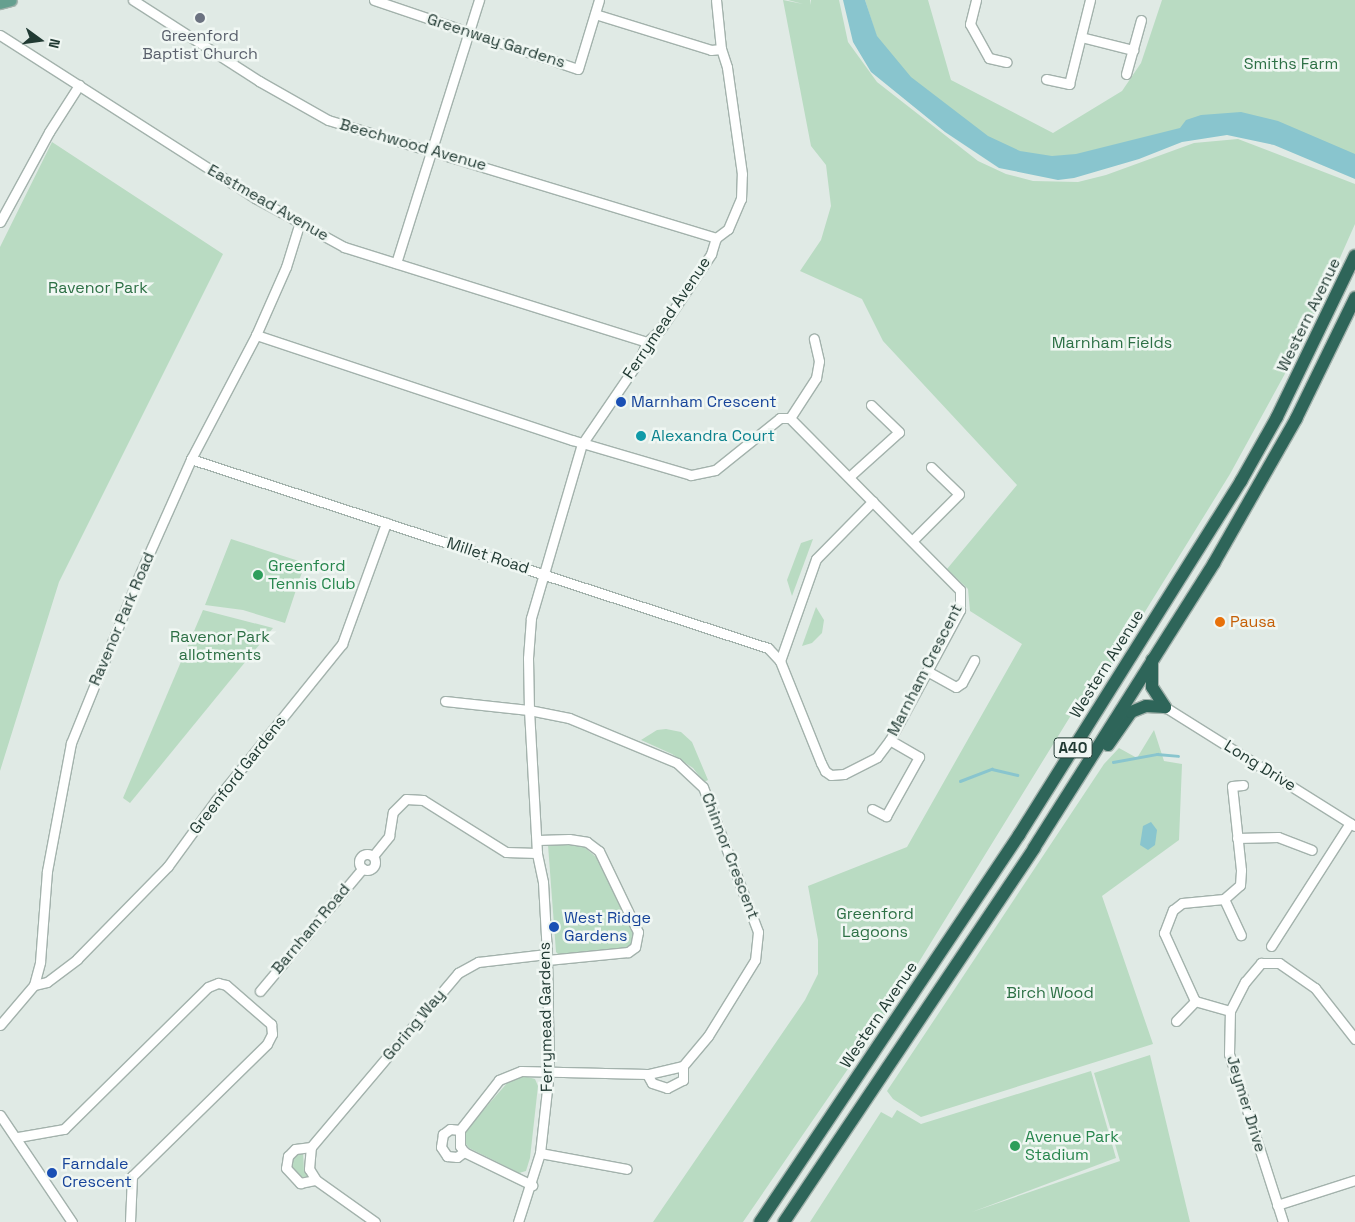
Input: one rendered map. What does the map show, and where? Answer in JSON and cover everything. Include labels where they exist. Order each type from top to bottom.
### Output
[{"type":"highway","name":"Western Avenue","points":[[760,1222],[1019,835],[1241,481],[1278,416],[1355,256]]},
{"type":"highway","name":"A40","points":[[784,1222],[1034,848],[1152,660],[1257,490],[1355,298]]},
{"type":"highway","points":[[1152,660],[1152,686],[1165,707]]},
{"type":"highway","points":[[1034,848],[1132,712],[1146,706],[1165,707]]},
{"type":"main road","points":[[0,3],[11,0]]},
{"type":"street","name":"Beechwood Avenue","points":[[133,0],[259,81],[328,120],[432,150],[716,238]]},
{"type":"street","name":"Greenway Gardens","points":[[374,0],[578,69],[599,0]]},
{"type":"street","points":[[396,263],[479,0]]},
{"type":"street","name":"Ferrymead Avenue","points":[[528,658],[531,618],[582,444],[640,359],[647,342],[660,330],[711,254],[716,238],[728,228],[738,211],[743,187],[727,68],[720,49],[716,0]]},
{"type":"street","points":[[976,0],[970,24],[989,58],[1006,62]]},
{"type":"street","points":[[1046,79],[1069,84],[1090,0]]},
{"type":"street","points":[[595,14],[711,50],[720,49]]},
{"type":"street","points":[[1126,74],[1141,20]]},
{"type":"street","name":"Eastmead Avenue","points":[[0,36],[299,225],[344,247],[647,342]]},
{"type":"street","points":[[1081,37],[1133,50]]},
{"type":"street","points":[[0,222],[49,132],[79,85]]},
{"type":"street","name":"Ravenor Park Road","points":[[0,1025],[34,985],[40,962],[47,871],[71,743],[105,655],[191,459],[256,335],[286,267],[299,225]]},
{"type":"street","points":[[256,335],[582,444],[691,475],[715,470],[780,418],[790,418],[816,378],[819,361],[814,339]]},
{"type":"street","points":[[850,477],[899,432],[872,405]]},
{"type":"street","name":"Marnham Crescent","points":[[780,661],[825,771],[844,774],[877,757],[890,740],[960,610],[962,597],[960,590],[790,418]]},
{"type":"street","name":"Millet Road","points":[[191,459],[756,643],[768,648],[780,661]]},
{"type":"street","points":[[912,541],[959,494],[931,467]]},
{"type":"street","points":[[780,661],[816,559],[873,501]]},
{"type":"street","name":"Greenford Gardens","points":[[34,985],[47,982],[77,960],[168,866],[216,800],[342,644],[386,523]]},
{"type":"street","name":"Ferrymead Gardens","points":[[518,1222],[532,1186],[540,1154],[549,1072],[547,957],[543,882],[537,854],[538,840],[529,710],[528,658]]},
{"type":"street","points":[[926,671],[956,687],[962,683],[974,660]]},
{"type":"street","name":"Chinnor Crescent","points":[[445,701],[529,710],[569,718],[628,740],[677,763],[703,787],[745,892],[758,932],[759,946],[755,960],[724,1011],[683,1066],[683,1080],[675,1086],[659,1086],[652,1083],[646,1074]]},
{"type":"street","name":"Long Drive","points":[[1165,707],[1352,824]]},
{"type":"street","points":[[872,809],[886,816],[919,757],[890,740]]},
{"type":"street","points":[[1230,1011],[1195,1001],[1164,933],[1173,910],[1182,903],[1224,899],[1240,885],[1232,786],[1243,785]]},
{"type":"street","name":"Barnham Road","points":[[260,991],[363,868],[372,868],[375,863],[372,856],[389,836],[393,812],[406,799],[423,800],[506,852],[537,854]]},
{"type":"street","points":[[1271,946],[1352,824]]},
{"type":"street","points":[[1237,838],[1278,837],[1312,850]]},
{"type":"street","points":[[538,840],[569,839],[587,842],[599,851],[638,932],[635,947],[628,952],[547,957]]},
{"type":"street","points":[[1224,899],[1241,934]]},
{"type":"street","name":"Goring Way","points":[[316,1180],[300,1183],[292,1178],[286,1168],[288,1156],[295,1148],[310,1147],[458,974],[478,962],[547,957]]},
{"type":"street","name":"Jeymer Drive","points":[[1283,1222],[1229,1054],[1230,1011],[1245,982],[1261,962],[1279,963],[1315,988],[1355,1039]]},
{"type":"street","points":[[18,1138],[64,1128],[208,987],[218,983],[226,985],[271,1024],[272,1034],[267,1044],[132,1176],[130,1222]]},
{"type":"street","points":[[1176,1021],[1195,1001]]},
{"type":"street","points":[[532,1186],[464,1152],[460,1146],[460,1130],[499,1080],[521,1071],[646,1074],[683,1066]]},
{"type":"street","points":[[0,1115],[18,1138],[72,1222]]},
{"type":"street","points":[[460,1130],[450,1129],[443,1134],[441,1147],[447,1156],[457,1157],[464,1152]]},
{"type":"street","points":[[310,1147],[309,1169],[316,1180],[375,1222]]},
{"type":"street","points":[[540,1154],[627,1169]]},
{"type":"street","points":[[1277,1205],[1355,1180]]},
{"type":"green space","name":"Marnham Fields","points":[[783,0],[803,4],[788,0],[810,0],[810,5],[811,0],[839,0],[848,42],[877,82],[978,161],[1006,174],[1033,181],[1078,182],[1106,175],[1194,143],[1238,139],[1355,184],[1355,224],[1304,339],[1230,474],[1096,691],[1089,686],[898,996],[743,1222],[653,1222],[805,1000],[818,974],[818,940],[808,886],[907,847],[1022,644],[970,611],[968,589],[947,569],[1017,485],[883,341],[862,299],[800,271],[821,240],[831,206],[826,165],[811,146]]},
{"type":"green space","name":"Smiths Farm","points":[[865,0],[928,0],[951,80],[1053,133],[1122,91],[1141,63],[1162,0],[1355,0],[1355,158],[1290,129],[1176,131],[1059,159],[1002,148],[913,85],[879,44]]},
{"type":"green space","name":"Ravenor Park","points":[[52,142],[223,254],[59,582],[0,771],[0,247]]},
{"type":"green space","name":"Greenford Tennis Club","points":[[231,539],[305,563],[285,623],[243,610],[205,605]]},
{"type":"green space","points":[[813,539],[792,596],[787,580],[801,543]]},
{"type":"green space","points":[[816,607],[824,620],[822,633],[812,643],[802,646]]},
{"type":"green space","name":"Ravenor Park allotments","points":[[203,610],[273,628],[130,803],[123,798]]},
{"type":"green space","points":[[666,729],[681,732],[692,742],[708,780],[704,782],[693,768],[672,754],[641,740],[657,730]]},
{"type":"green space","name":"Birch Wood","points":[[1154,730],[1164,761],[1182,764],[1179,840],[1102,896],[1153,1044],[921,1117],[893,1099],[887,1091],[1104,764],[1119,748],[1137,758]]},
{"type":"green space","points":[[570,843],[583,846],[603,863],[633,932],[631,945],[623,950],[559,955],[556,952],[548,845]]},
{"type":"green space","points":[[1150,1055],[1190,1222],[810,1222],[881,1112],[892,1118],[897,1110],[921,1124],[1091,1071],[1116,1158],[972,1212],[1120,1161],[1094,1073]]},
{"type":"green space","points":[[524,1076],[535,1079],[538,1086],[530,1158],[526,1171],[519,1173],[469,1148],[464,1141],[466,1130],[508,1082]]},
{"type":"green space","points":[[303,1152],[304,1170],[309,1179],[305,1182],[291,1172],[291,1166],[296,1153]]},
{"type":"water","points":[[843,0],[865,0],[877,36],[911,77],[988,136],[1020,151],[1052,156],[1076,154],[1180,128],[1186,120],[1201,115],[1241,112],[1278,121],[1355,154],[1355,179],[1274,145],[1227,135],[1182,142],[1139,159],[1074,178],[1058,180],[999,168],[945,132],[871,72],[853,42]]},
{"type":"water","points":[[1151,822],[1157,830],[1155,845],[1148,850],[1140,845],[1143,826]]},
{"type":"waterway","points":[[1113,762],[1157,754],[1178,756]]},
{"type":"waterway","points":[[960,781],[992,769],[1017,775]]},
{"type":"place","name":"Greenford Baptist Church","points":[[200,18]]},
{"type":"place","name":"Marnham Crescent","points":[[621,402]]},
{"type":"place","name":"Alexandra Court","points":[[641,436]]},
{"type":"place","name":"Greenford Tennis Club","points":[[258,575]]},
{"type":"place","name":"Pausa","points":[[1220,622]]},
{"type":"place","name":"West Ridge Gardens","points":[[554,927]]},
{"type":"place","name":"Avenue Park Stadium","points":[[1015,1146]]},
{"type":"place","name":"Farndale Crescent","points":[[52,1173]]},
{"type":"park label","name":"Greenford Lagoons","points":[[875,923]]}]
